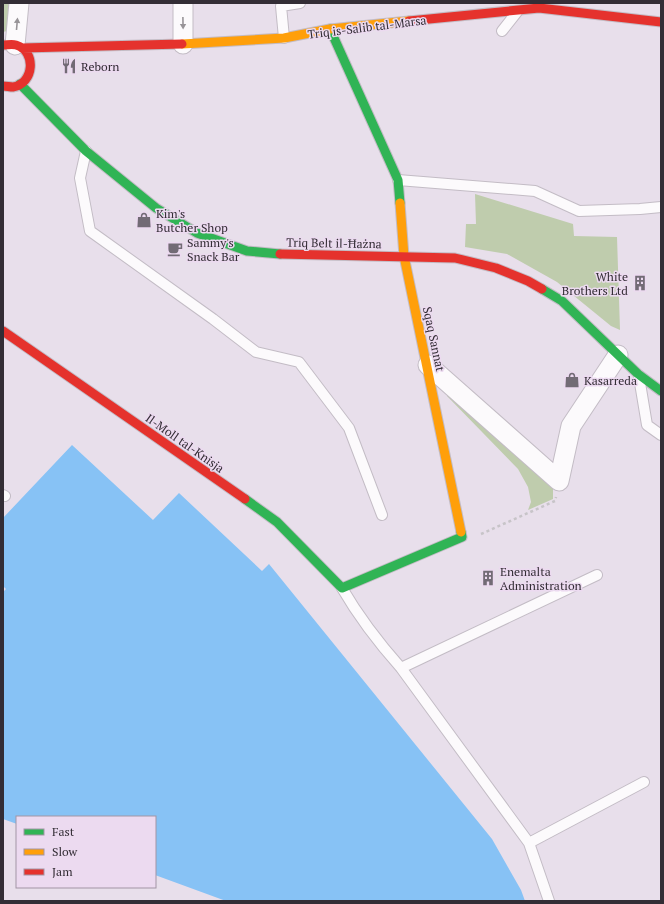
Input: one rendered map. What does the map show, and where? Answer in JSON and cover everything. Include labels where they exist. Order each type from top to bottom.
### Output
[{"type":"street","points":[[4,88],[16,86],[25,80],[29,75],[31,68],[38,59],[13,46],[19,3]]},
{"type":"street","points":[[183,3],[183,44]]},
{"type":"street","name":"Triq is-Salib tal-Marsa","points":[[13,46],[183,44],[284,38],[330,29],[539,8],[661,22]]},
{"type":"street","name":"Sqaq Sannat","points":[[330,29],[398,180],[404,256],[428,365],[462,537],[342,588]]},
{"type":"street","name":"Triq is-Salib tal-Marsa","points":[[38,59],[72,46]]},
{"type":"street","name":"Triq Belt il-Ħażna","points":[[20,84],[86,151],[156,208],[197,233],[247,250],[293,255],[455,258],[496,268],[528,281],[562,301],[638,374],[661,391]]},
{"type":"street","name":"Il-Moll tal-Knisja","points":[[3,331],[277,522],[342,588]]},
{"type":"street","points":[[428,365],[559,481],[570,426],[618,355]]},
{"type":"lane","points":[[284,38],[281,6],[300,3]]},
{"type":"lane","points":[[502,31],[518,11]]},
{"type":"lane","points":[[86,151],[80,178],[90,231],[213,319],[256,352],[299,362],[349,428],[382,515]]},
{"type":"lane","points":[[398,180],[535,191],[579,211],[661,207]]},
{"type":"lane","points":[[638,374],[647,425],[661,435]]},
{"type":"lane","points":[[401,668],[597,575]]},
{"type":"lane","points":[[342,588],[357,614],[379,643],[401,668],[529,843],[549,901]]},
{"type":"lane","points":[[529,843],[644,782]]},
{"type":"path","points":[[479,535],[555,501]]},
{"type":"green space","points":[[3,3],[11,3],[7,31],[3,32]]},
{"type":"green space","points":[[475,194],[573,224],[574,236],[617,237],[620,330],[611,326],[557,282],[507,254],[465,247],[466,224],[476,224]]},
{"type":"green space","points":[[452,390],[553,483],[553,499],[528,510],[531,502],[528,487],[518,469],[447,396]]},
{"type":"water","points":[[72,445],[153,520],[179,493],[262,571],[269,564],[492,839],[521,890],[525,901],[226,901],[156,875],[156,816],[16,816],[16,824],[3,819],[3,592],[6,589],[3,586],[3,518]]},
{"type":"traffic: fast","points":[[330,29],[398,180],[400,203]]},
{"type":"traffic: fast","points":[[20,84],[86,151],[156,208],[197,233],[247,251],[280,254]]},
{"type":"traffic: fast","points":[[542,289],[562,301],[638,374],[661,391]]},
{"type":"traffic: fast","points":[[245,499],[277,522],[342,588],[462,537],[461,532]]},
{"type":"traffic: slow","points":[[182,44],[284,38],[330,29],[409,21]]},
{"type":"traffic: slow","points":[[400,203],[404,256],[461,532]]},
{"type":"traffic: jam","points":[[409,21],[539,8],[661,22]]},
{"type":"traffic: jam","points":[[22,48],[182,44]]},
{"type":"traffic: jam","points":[[3,45],[16,45],[23,48],[30,60],[29,74],[20,85],[13,87],[3,86]]},
{"type":"traffic: jam","points":[[280,254],[455,258],[496,268],[528,281],[542,289]]},
{"type":"traffic: jam","points":[[3,331],[245,499]]},
{"type":"place","name":"Reborn","points":[[69,66]]},
{"type":"place","name":"Kim's Butcher Shop","points":[[144,220]]},
{"type":"place","name":"Sammy's Snack Bar","points":[[175,249]]},
{"type":"place","name":"White Brothers Ltd","points":[[640,283]]},
{"type":"place","name":"Kasarreda","points":[[572,380]]},
{"type":"place","name":"Enemalta Administration","points":[[488,578]]}]
